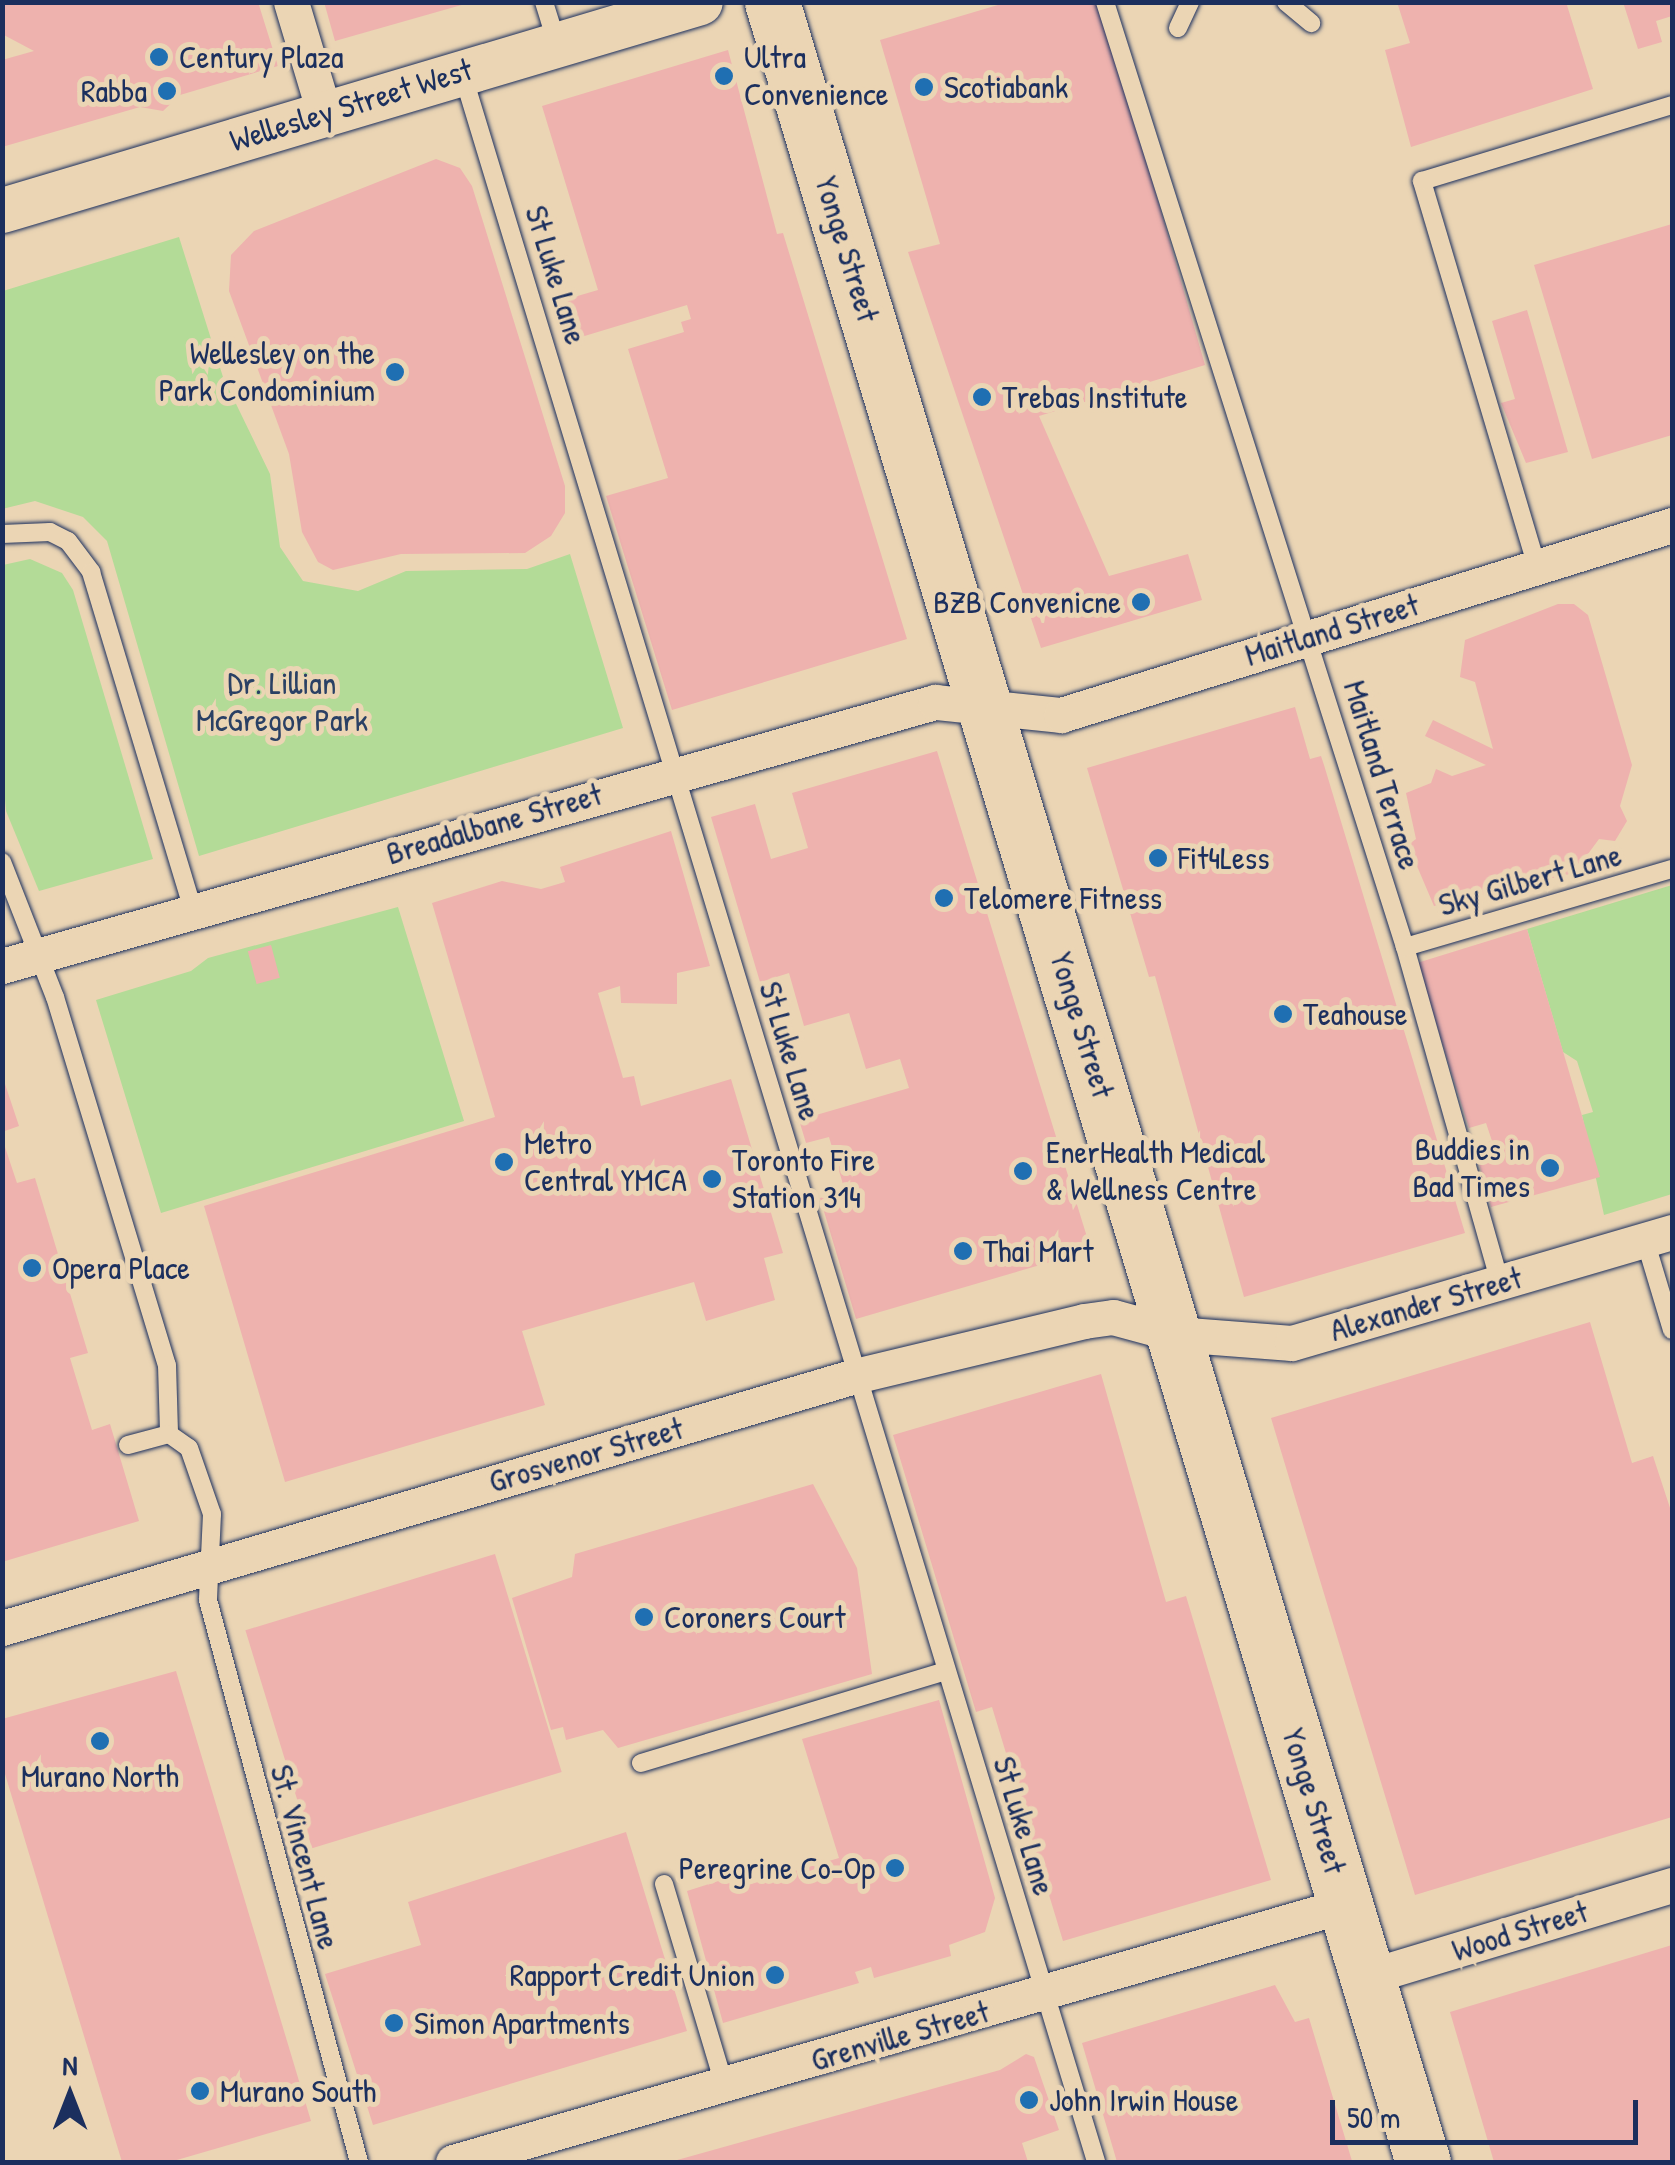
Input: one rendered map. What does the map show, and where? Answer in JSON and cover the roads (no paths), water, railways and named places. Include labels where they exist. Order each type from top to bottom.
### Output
[{"type":"main road","name":"Yonge Street","points":[[772,2],[1423,2162]]},
{"type":"street","points":[[291,2],[324,112]]},
{"type":"street","name":"Wellesley Street West","points":[[2,210],[462,71],[550,24],[700,2]]},
{"type":"street","name":"Maitland Street","points":[[988,712],[1062,714],[1672,525]]},
{"type":"street","name":"Breadalbane Street","points":[[2,966],[674,772],[934,702],[988,712]]},
{"type":"street","name":"Alexander Street","points":[[1175,1334],[1292,1343],[1659,1236]]},
{"type":"street","name":"Grosvenor Street","points":[[2,1628],[855,1376],[1113,1317],[1175,1334]]},
{"type":"street","name":"Wood Street","points":[[1367,1977],[1672,1886]]},
{"type":"street","name":"Grenville Street","points":[[453,2162],[725,2087],[1345,1905]]},
{"type":"lane","name":"Maitland Terrace","points":[[1104,2],[1309,637],[1405,948],[1500,1283]]},
{"type":"lane","points":[[1178,28],[1190,2]]},
{"type":"lane","points":[[1286,2],[1311,24]]},
{"type":"lane","name":"St Luke Lane","points":[[462,71],[944,1672],[1096,2162]]},
{"type":"lane","points":[[1537,566],[1422,181],[1672,105]]},
{"type":"lane","points":[[2,534],[50,532],[68,540],[91,572],[193,910]]},
{"type":"lane","points":[[2,862],[16,912],[41,954],[167,1364],[169,1434],[128,1446]]},
{"type":"lane","name":"Sky Gilbert Lane","points":[[1405,948],[1672,869]]},
{"type":"lane","points":[[1659,1236],[1672,1330]]},
{"type":"lane","name":"St. Vincent Lane","points":[[169,1434],[189,1448],[212,1514],[212,1618],[359,2162]]},
{"type":"lane","points":[[641,1763],[944,1672]]},
{"type":"lane","points":[[664,1884],[725,2087]]},
{"type":"place","name":"Century Plaza","points":[[159,57]]},
{"type":"place","name":"Ultra Convenience","points":[[724,76]]},
{"type":"place","name":"Scotiabank","points":[[924,87]]},
{"type":"place","name":"Rabba","points":[[167,91]]},
{"type":"place","name":"Wellesley on the Park Condominium","points":[[395,372]]},
{"type":"place","name":"Trebas Institute","points":[[982,397]]},
{"type":"place","name":"BZB Convenicne","points":[[1141,602]]},
{"type":"place","name":"Fit4Less","points":[[1158,858]]},
{"type":"place","name":"Telomere Fitness","points":[[944,898]]},
{"type":"place","name":"Teahouse","points":[[1283,1014]]},
{"type":"place","name":"Metro Central YMCA","points":[[504,1162]]},
{"type":"place","name":"Buddies in Bad Times","points":[[1550,1168]]},
{"type":"place","name":"EnerHealth Medical & Wellness Centre","points":[[1023,1171]]},
{"type":"place","name":"Toronto Fire Station 314","points":[[712,1179]]},
{"type":"place","name":"Thai Mart","points":[[963,1251]]},
{"type":"place","name":"Opera Place","points":[[32,1268]]},
{"type":"place","name":"Coroners Court","points":[[644,1617]]},
{"type":"place","name":"Murano North","points":[[100,1741]]},
{"type":"place","name":"Peregrine Co-Op","points":[[895,1868]]},
{"type":"place","name":"Rapport Credit Union","points":[[775,1975]]},
{"type":"place","name":"Simon Apartments","points":[[394,2023]]},
{"type":"place","name":"Murano South","points":[[200,2091]]},
{"type":"place","name":"John Irwin House","points":[[1029,2100]]},
{"type":"park label","name":"Dr. Lillian McGregor Park","points":[[282,702]]}]
